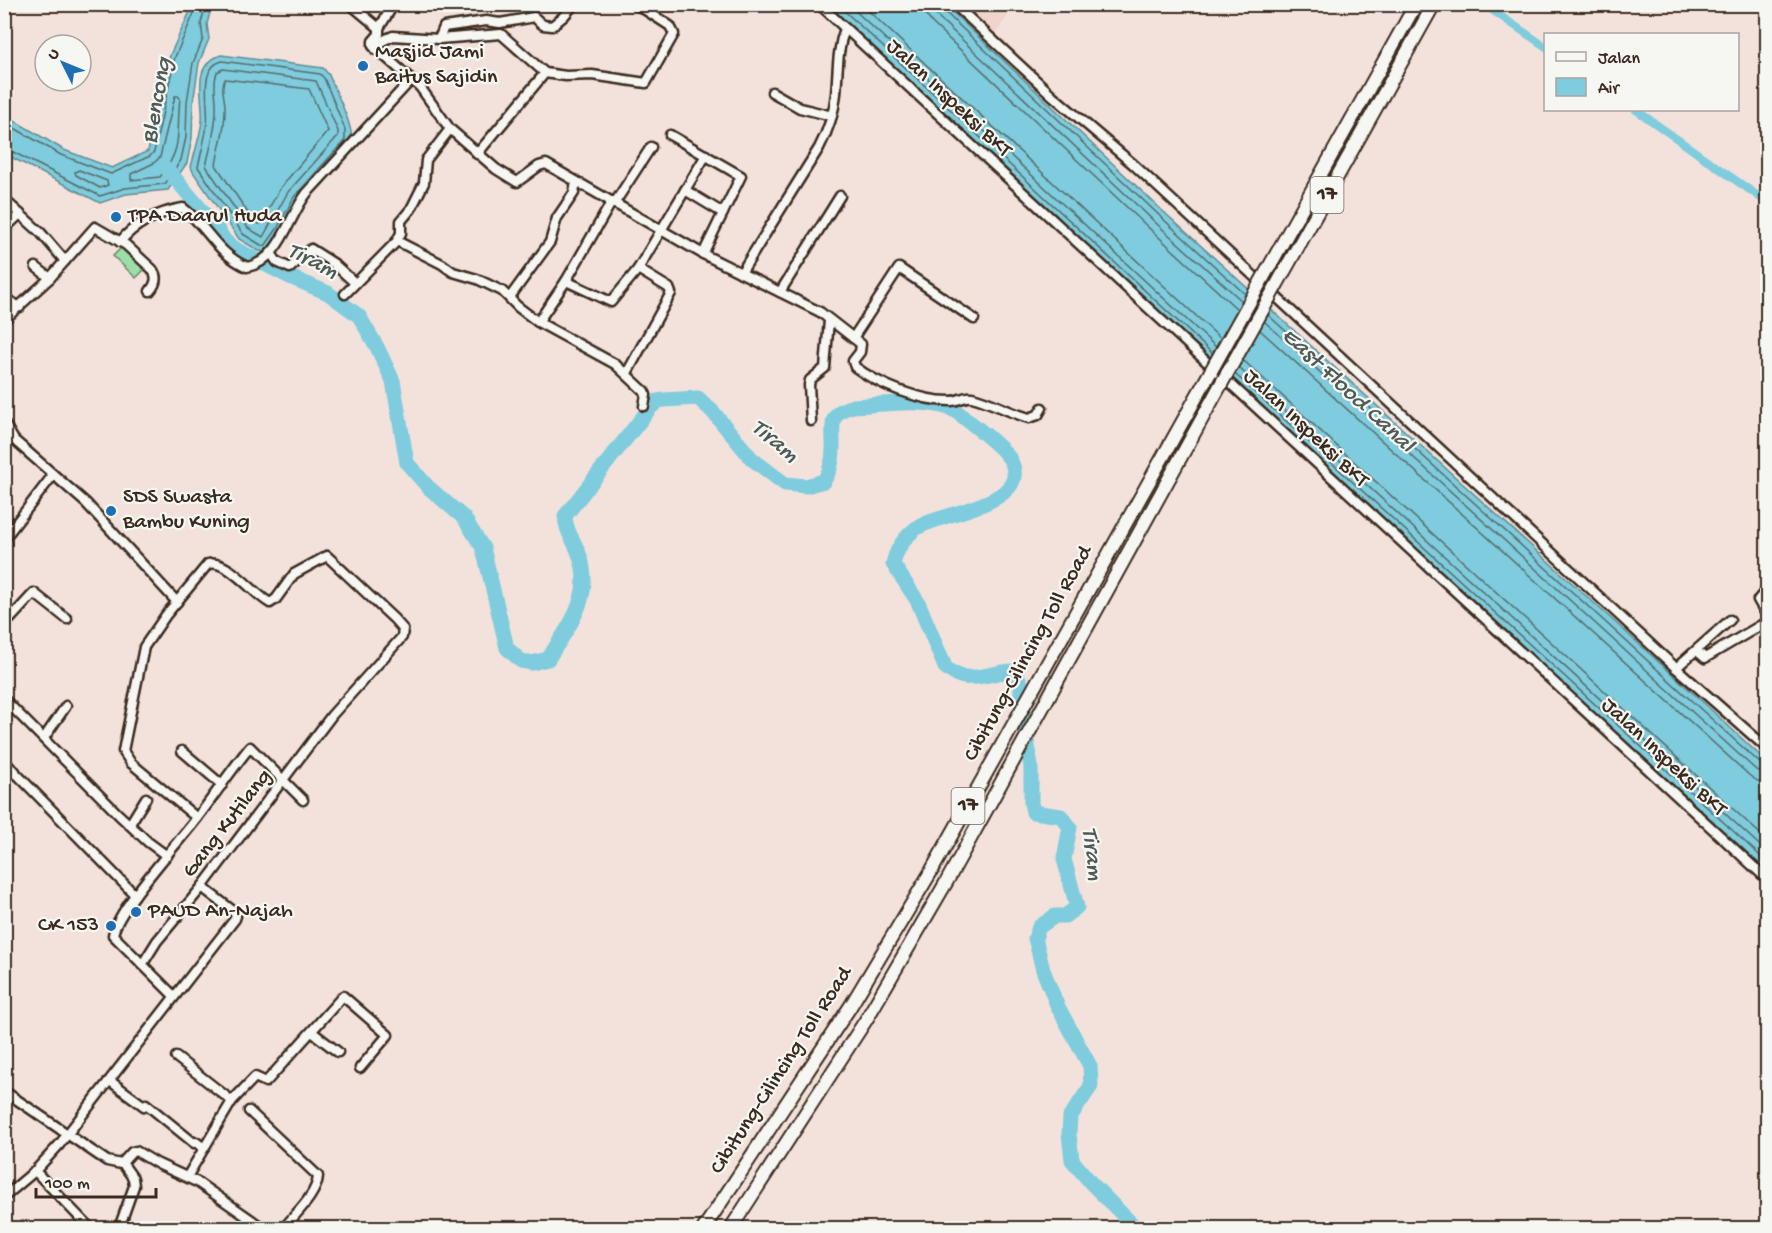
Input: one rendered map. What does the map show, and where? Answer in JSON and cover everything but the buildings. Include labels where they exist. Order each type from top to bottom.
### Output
[{"type":"highway","name":"17","points":[[704,1228],[850,1007],[932,870],[1416,4]]},
{"type":"highway","name":"17","points":[[731,1228],[866,1020],[947,881],[1434,4]]},
{"type":"street","points":[[350,4],[379,28]]},
{"type":"street","points":[[394,4],[372,43],[376,50],[420,87],[450,129],[496,169],[517,182],[544,164],[703,254],[820,312],[861,346],[853,362],[855,367],[890,386],[919,398],[952,402],[960,398],[972,397],[1029,418],[1038,415],[1042,408]]},
{"type":"street","points":[[439,39],[444,27],[486,21],[500,23],[534,17],[543,25],[552,26],[574,4]]},
{"type":"street","points":[[376,50],[382,41],[393,36],[439,39],[501,34],[545,73],[566,76],[592,75],[646,83],[674,33],[670,26],[636,4]]},
{"type":"street","name":"Jalan Inspeksi BKT","points":[[819,4],[1767,880]]},
{"type":"street","points":[[954,4],[1053,96],[1133,164],[1676,668],[1767,749]]},
{"type":"street","points":[[741,273],[829,129],[836,96],[839,44],[845,28]]},
{"type":"street","points":[[477,154],[545,73]]},
{"type":"street","points":[[120,242],[130,231],[144,222],[183,208],[225,253],[247,267],[260,263],[280,241],[297,207],[307,193],[411,80]]},
{"type":"street","points":[[772,92],[800,108],[832,116]]},
{"type":"street","points":[[345,294],[397,241],[401,232],[401,221],[411,209],[424,183],[426,160],[450,129]]},
{"type":"street","points":[[670,135],[741,176],[703,254]]},
{"type":"street","points":[[538,322],[651,147]]},
{"type":"street","points":[[566,280],[611,302],[638,269],[706,155]]},
{"type":"street","points":[[510,297],[550,242],[557,218],[574,193],[576,182]]},
{"type":"street","points":[[685,190],[723,213]]},
{"type":"street","points":[[780,292],[840,196]]},
{"type":"street","points":[[8,203],[41,233],[65,261]]},
{"type":"street","points":[[4,229],[20,214]]},
{"type":"street","points":[[4,320],[50,278],[93,228],[98,228],[134,252],[155,273],[156,281],[150,291]]},
{"type":"street","points":[[397,241],[453,272],[477,279],[510,297],[518,307],[538,322],[603,357],[627,373],[644,391],[644,406]]},
{"type":"street","points":[[269,255],[290,268],[311,249],[333,263],[355,283]]},
{"type":"street","points":[[36,267],[50,278]]},
{"type":"street","points":[[853,338],[900,268],[974,319]]},
{"type":"street","points":[[627,373],[671,292],[669,288],[638,269]]},
{"type":"street","points":[[4,298],[20,307]]},
{"type":"street","points":[[811,420],[809,385],[810,380],[825,368],[829,320]]},
{"type":"street","points":[[4,423],[14,440],[52,476],[86,503],[177,602],[144,646],[123,751],[131,763],[197,818]]},
{"type":"street","points":[[4,539],[52,476]]},
{"type":"street","name":"Gang Kutilang","points":[[142,964],[157,941],[202,887],[332,715],[402,637],[403,631],[394,619],[330,558],[324,557],[294,574],[276,599],[270,603],[253,592],[230,571],[211,562],[177,602]]},
{"type":"street","points":[[1697,651],[1705,658],[1767,619],[1758,600],[1767,588]]},
{"type":"street","points":[[4,620],[10,619],[34,593],[67,619]]},
{"type":"street","points":[[1676,668],[1730,620]]},
{"type":"street","points":[[4,699],[148,842],[167,856]]},
{"type":"street","points":[[44,738],[66,706]]},
{"type":"street","points":[[174,996],[113,935],[114,928],[135,895],[251,747],[303,800]]},
{"type":"street","points":[[182,750],[222,785]]},
{"type":"street","points":[[4,761],[135,895]]},
{"type":"street","points":[[4,782],[15,771]]},
{"type":"street","points":[[130,824],[146,798]]},
{"type":"street","points":[[4,1197],[35,1171],[67,1135],[236,916],[202,887]]},
{"type":"street","points":[[186,1177],[232,1101],[255,1077],[266,1083],[343,997],[388,1035],[360,1068]]},
{"type":"street","points":[[312,1032],[338,1052]]},
{"type":"street","points":[[176,1057],[232,1101]]},
{"type":"street","points":[[110,1081],[144,1106],[146,1104],[194,1143],[204,1148]]},
{"type":"street","points":[[4,1091],[107,1161],[123,1164]]},
{"type":"street","points":[[249,1111],[318,1176],[318,1182],[310,1195],[284,1228]]},
{"type":"street","points":[[123,1164],[136,1150],[158,1164],[186,1177],[263,1228]]},
{"type":"street","points":[[119,1228],[134,1186],[133,1178],[123,1164]]},
{"type":"street","points":[[35,1171],[90,1228]]},
{"type":"shaded area","points":[[946,5],[1015,5],[989,44]]},
{"type":"green space","points":[[122,247],[145,269],[136,278],[113,256]]},
{"type":"water","points":[[193,5],[212,5],[207,24],[209,39],[199,63],[193,103],[192,138],[187,163],[168,190],[126,194],[100,203],[5,154],[5,115],[64,150],[112,168],[148,151],[170,55]]},
{"type":"water","name":"East Flood Canal","points":[[828,5],[945,5],[1166,214],[1705,704],[1767,762],[1767,871],[1010,176]]},
{"type":"water","points":[[221,55],[323,68],[329,75],[350,127],[349,144],[267,252],[259,251],[239,239],[191,167],[202,121],[202,74],[205,66],[211,60]]},
{"type":"waterway","points":[[1483,4],[1544,46]]},
{"type":"waterway","points":[[1637,111],[1768,203]]},
{"type":"waterway","name":"Tiram","points":[[168,170],[225,241],[239,251],[290,277],[328,293],[359,316],[393,381],[407,463],[428,487],[464,518],[483,548],[507,648],[521,661],[532,663],[548,659],[572,621],[582,595],[583,567],[568,530],[565,516],[650,408],[658,401],[698,398],[713,412],[752,459],[785,484],[806,486],[824,481],[832,462],[833,422],[839,413],[853,406],[920,403],[945,407],[956,411],[1007,455],[1011,461],[1014,476],[1008,488],[996,498],[979,506],[925,524],[914,530],[900,546],[893,564],[918,602],[945,667],[953,673],[969,677],[1013,671],[1021,683],[1031,767],[1033,812],[1061,816],[1070,827],[1064,859],[1077,907],[1065,916],[1055,916],[1039,927],[1035,938],[1043,970],[1057,1005],[1090,1066],[1091,1086],[1070,1117],[1072,1160],[1091,1183],[1136,1228]]},
{"type":"place","name":"Masjid Jami Baitus Sajidin","points":[[363,66]]},
{"type":"place","name":"TPA Daarul Huda","points":[[116,217]]},
{"type":"place","name":"SDS Swasta Bambu Kuning","points":[[111,511]]},
{"type":"place","name":"PAUD An-Najah","points":[[136,912]]},
{"type":"place","name":"CK 153","points":[[111,926]]},
{"type":"water label","name":"Blencong","points":[[158,101]]}]
